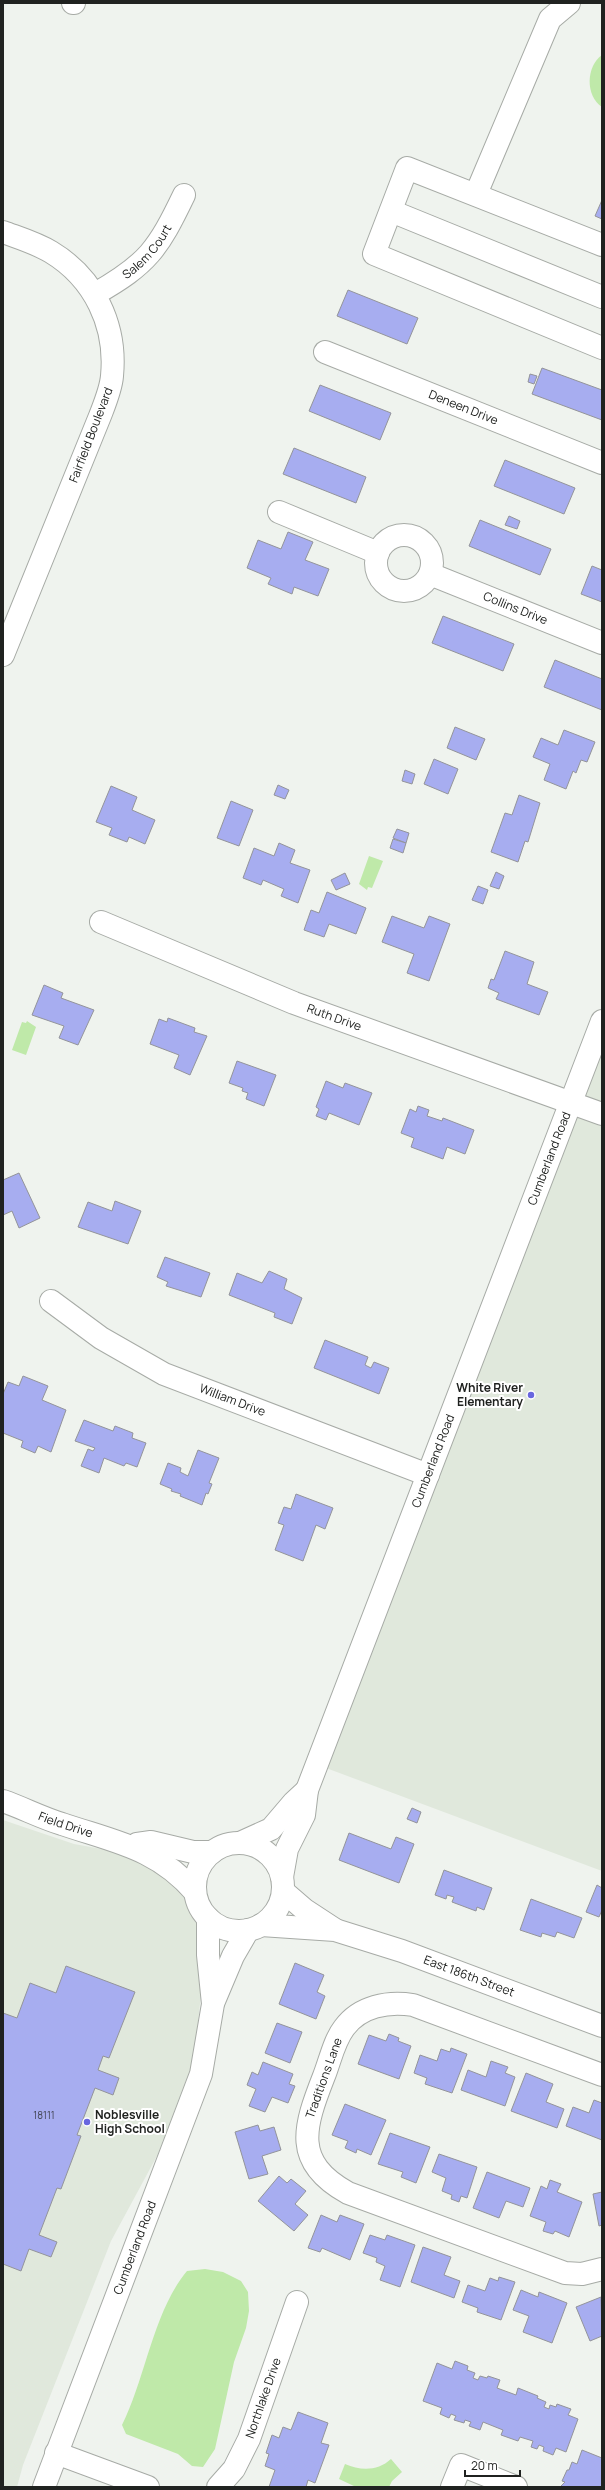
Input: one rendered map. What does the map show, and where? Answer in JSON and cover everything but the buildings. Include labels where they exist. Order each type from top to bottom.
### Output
[{"type":"street","points":[[476,194],[550,19],[569,3]]},
{"type":"street","points":[[602,245],[407,168],[374,254],[602,348]]},
{"type":"street","name":"Salem Court","points":[[95,294],[142,264],[155,250],[184,195]]},
{"type":"street","points":[[391,211],[602,298]]},
{"type":"street","name":"Fairfield Boulevard","points":[[3,232],[51,252],[78,274],[95,294],[105,314],[111,336],[112,377],[108,396],[3,655]]},
{"type":"street","name":"Deneen Drive","points":[[325,352],[602,463]]},
{"type":"street","points":[[279,512],[378,553]]},
{"type":"street","points":[[406,536],[414,537],[422,542],[430,552],[432,565],[430,574],[419,587],[402,591],[394,589],[381,578],[377,566],[378,553],[389,540],[406,536]]},
{"type":"street","name":"Collins Drive","points":[[430,574],[602,643]]},
{"type":"street","name":"Ruth Drive","points":[[101,922],[294,1003],[602,1114]]},
{"type":"street","name":"Cumberland Road","points":[[283,1884],[287,1849],[304,1815],[307,1790],[602,1020]]},
{"type":"street","name":"William Drive","points":[[51,1301],[100,1338],[164,1374],[428,1475]]},
{"type":"street","name":"Cumberland Road","points":[[240,1843],[270,1829],[307,1790]]},
{"type":"street","name":"Field Drive","points":[[3,1801],[61,1824],[130,1845]]},
{"type":"street","points":[[130,1845],[151,1842],[193,1852],[212,1852]]},
{"type":"street","points":[[130,1845],[160,1859],[180,1874],[195,1892],[200,1906],[208,1918],[220,1926],[234,1930],[254,1928],[272,1917],[280,1904],[283,1884],[277,1864],[268,1853],[255,1846],[240,1843],[225,1845],[212,1852],[199,1870],[195,1892]]},
{"type":"street","name":"East 186th Street","points":[[283,1884],[305,1910],[335,1930]]},
{"type":"street","name":"Cumberland Road","points":[[208,1918],[208,1955],[213,2004]]},
{"type":"street","name":"Cumberland Road","points":[[44,2487],[201,2074],[213,2004],[232,1956],[254,1928]]},
{"type":"street","name":"East 186th Street","points":[[254,1928],[335,1930],[402,1951],[602,2026]]},
{"type":"street","name":"Traditions Lane","points":[[602,2075],[413,2005],[384,2004],[356,2016],[344,2028],[313,2103],[306,2133],[317,2169],[330,2182],[348,2193],[565,2273],[582,2274],[602,2269]]},
{"type":"street","name":"Northlake Drive","points":[[218,2487],[234,2469],[249,2440],[277,2353],[297,2302]]},
{"type":"street","points":[[56,2453],[148,2487]]},
{"type":"street","points":[[452,2487],[461,2465],[516,2487]]},
{"type":"shaded area","points":[[602,55],[602,107],[596,102],[590,89],[590,73],[597,60]]},
{"type":"shaded area","points":[[369,856],[383,861],[372,888],[368,887],[367,890],[359,884]]},
{"type":"shaded area","points":[[27,1021],[36,1027],[26,1055],[12,1050],[22,1022],[26,1023]]},
{"type":"shaded area","name":"White River Elementary","points":[[602,1024],[602,1871],[318,1765]]},
{"type":"shaded area","name":"Noblesville High School","points":[[3,1820],[74,1844],[113,1851],[156,1864],[185,1893],[193,1911],[202,1940],[203,1975],[194,2060],[158,2154],[111,2241],[23,2465],[17,2487],[3,2487]]},
{"type":"shaded area","points":[[205,2269],[223,2272],[241,2281],[248,2292],[249,2311],[246,2328],[234,2362],[215,2449],[203,2467],[192,2466],[178,2454],[126,2434],[122,2425],[138,2386],[158,2325],[175,2287],[187,2271]]},
{"type":"shaded area","points":[[391,2459],[402,2472],[392,2481],[389,2487],[356,2487],[339,2479],[345,2464],[357,2468],[369,2469],[381,2466]]},
{"type":"place","name":"White River Elementary","points":[[531,1395]]},
{"type":"place","name":"Noblesville High School","points":[[87,2122]]}]
